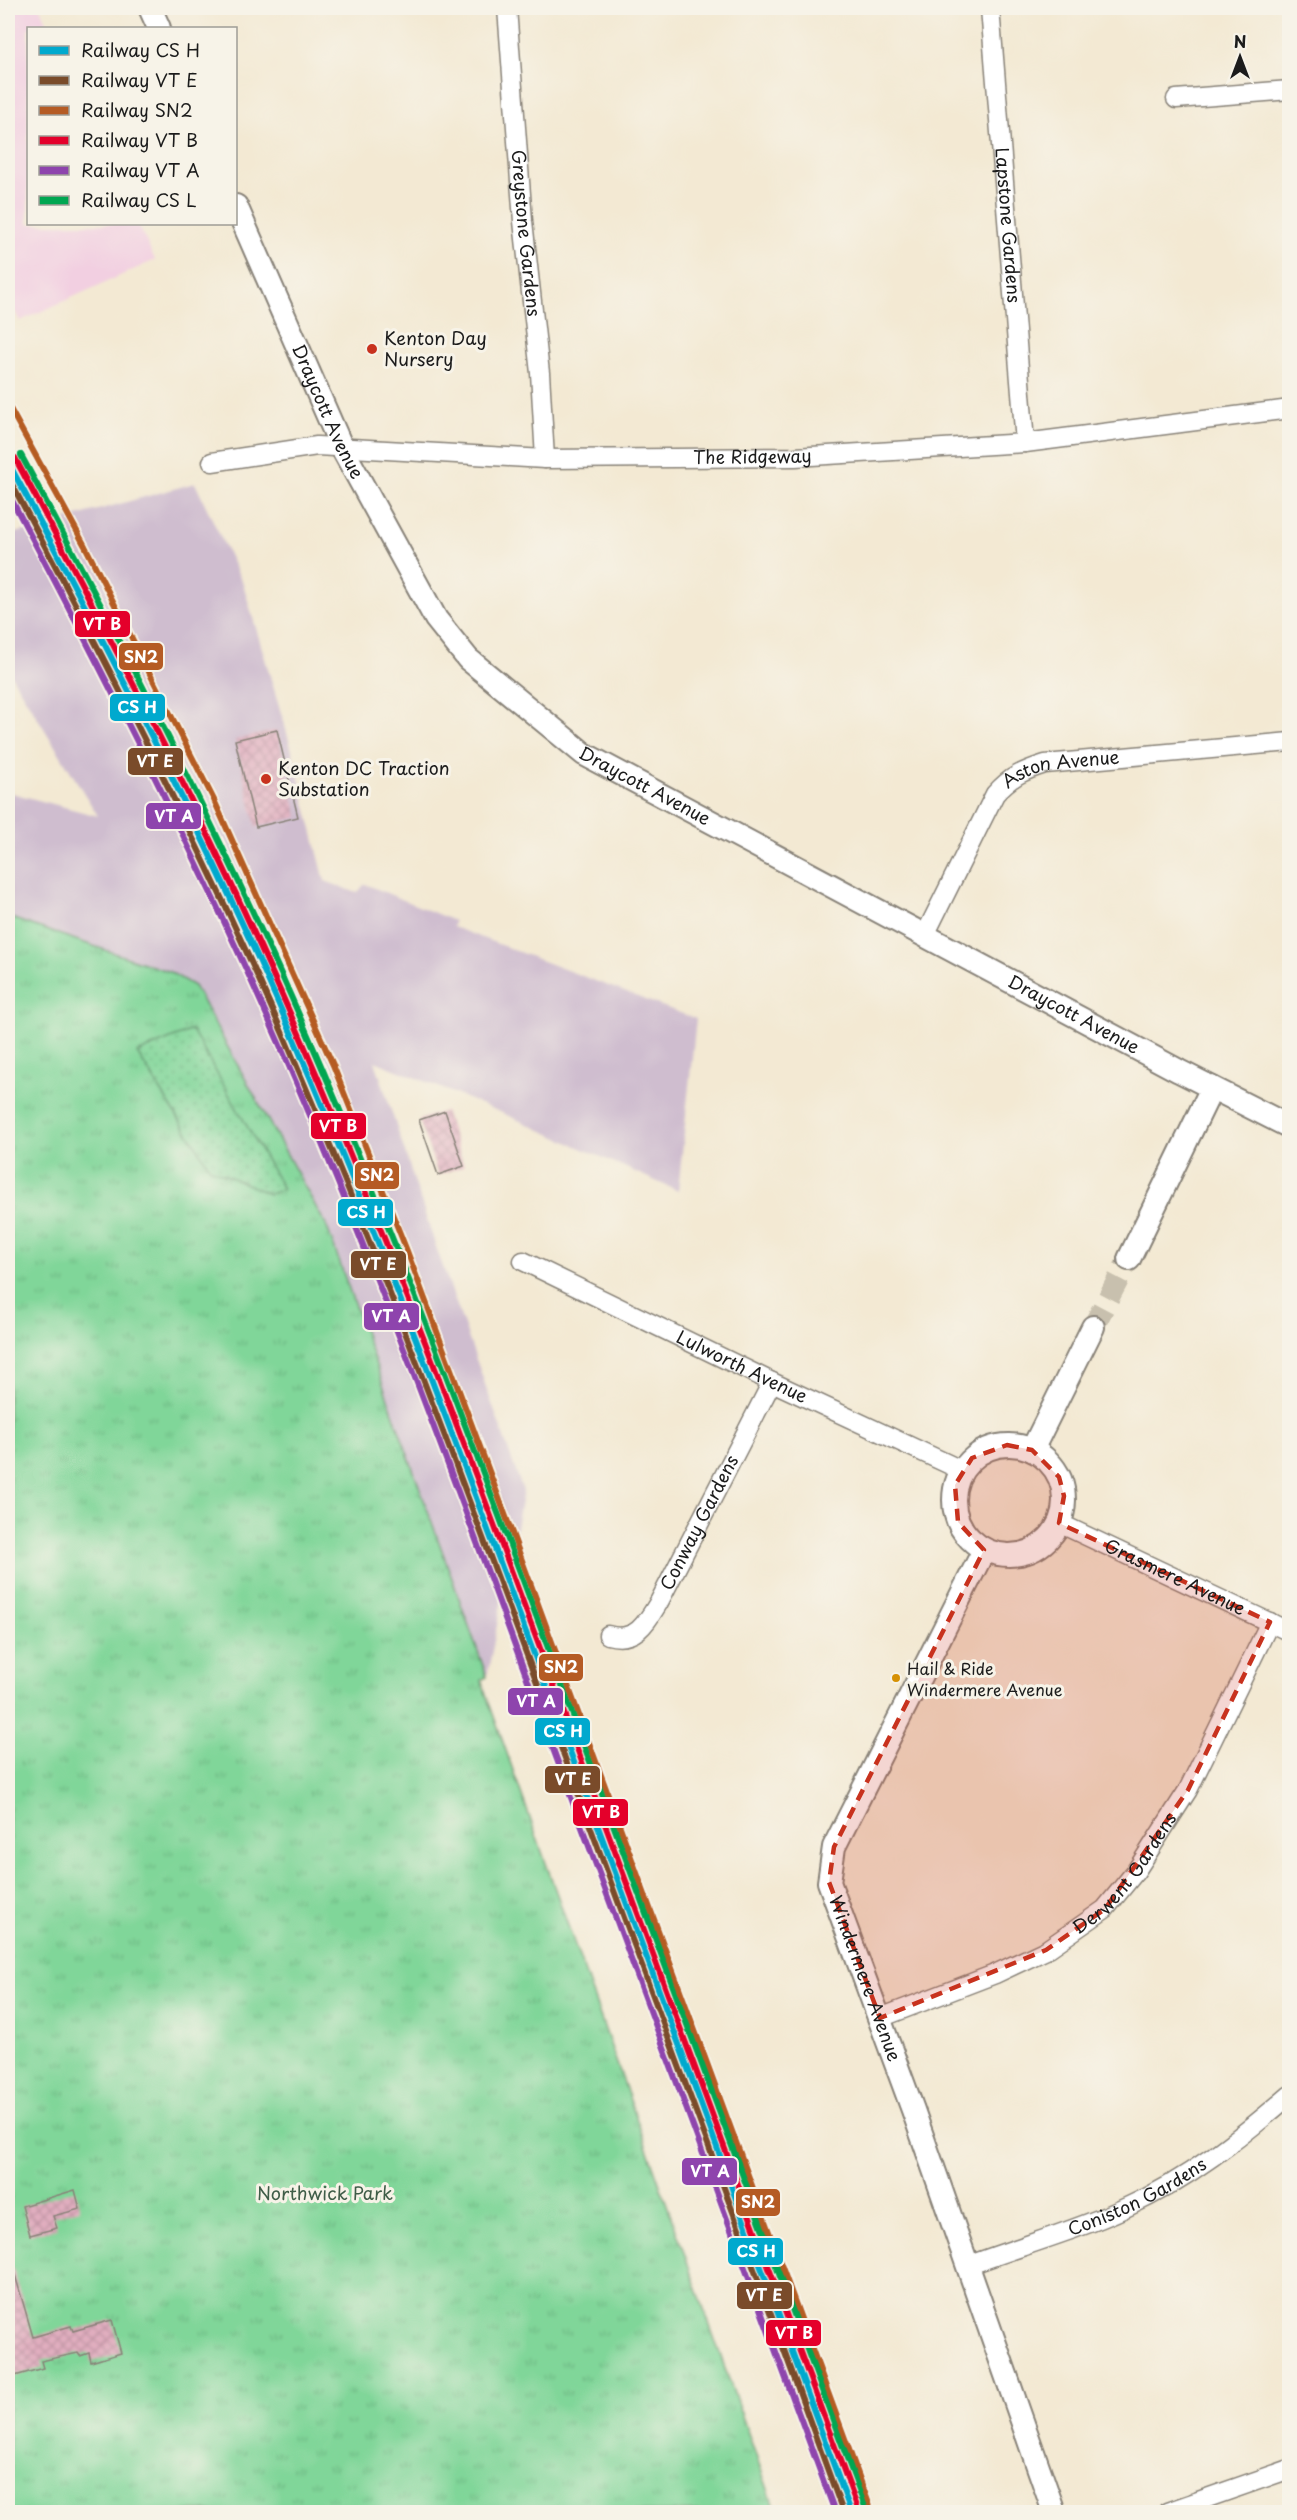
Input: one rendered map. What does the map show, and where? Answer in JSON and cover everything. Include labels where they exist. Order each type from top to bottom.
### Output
[{"type":"street","points":[[150,8],[159,27]]},
{"type":"street","name":"Greystone Gardens","points":[[507,8],[523,220],[540,373],[545,459]]},
{"type":"street","name":"Lapstone Gardens","points":[[990,8],[1025,443]]},
{"type":"street","points":[[1176,99],[1290,90]]},
{"type":"street","name":"Draycott Avenue","points":[[237,208],[341,446],[436,619],[468,659],[584,754],[1212,1088],[1290,1127]]},
{"type":"street","name":"The Ridgeway","points":[[212,462],[316,446],[545,459],[795,457],[1025,443],[1290,409]]},
{"type":"street","name":"Aston Avenue","points":[[925,935],[995,794],[1008,780],[1026,770],[1045,764],[1290,742]]},
{"type":"street","points":[[1129,1259],[1212,1088]]},
{"type":"street","name":"Lulworth Avenue","points":[[523,1261],[772,1382],[962,1470]]},
{"type":"street","points":[[1032,1450],[1093,1327]]},
{"type":"street","name":"Conway Gardens","points":[[608,1635],[620,1638],[643,1628],[659,1602],[772,1382]]},
{"type":"street","points":[[1007,1444],[1032,1450],[1048,1461],[1059,1477],[1064,1496],[1059,1523],[1049,1539],[1033,1550],[1014,1555],[995,1554],[984,1550],[969,1538],[958,1522],[953,1504],[955,1485],[962,1470],[972,1458],[988,1448],[1007,1444]]},
{"type":"street","name":"Grasmere Avenue","points":[[1059,1523],[1290,1632]]},
{"type":"street","name":"Windermere Avenue","points":[[984,1550],[834,1847],[829,1882],[880,2018],[1054,2512]]},
{"type":"street","name":"Derwent Gardens","points":[[880,2018],[995,1974],[1046,1950],[1105,1910],[1136,1871],[1188,1790],[1270,1622]]},
{"type":"street","name":"Coniston Gardens","points":[[967,2266],[1128,2207],[1189,2172],[1241,2138],[1290,2095]]},
{"type":"street","points":[[1167,2512],[1290,2469]]},
{"type":"highlighted area","points":[[1007,1445],[1032,1450],[1059,1477],[1064,1496],[1059,1523],[1270,1622],[1188,1790],[1105,1909],[1046,1950],[880,2018],[829,1882],[834,1847],[984,1550],[958,1522],[955,1485],[972,1458]]},
{"type":"shaded area","points":[[8,8],[40,8],[50,27],[27,27],[27,225],[138,225],[155,260],[20,321],[8,299]]},
{"type":"shaded area","points":[[195,483],[243,584],[291,747],[325,881],[357,893],[365,884],[454,921],[453,927],[696,1019],[678,1191],[500,1112],[375,1061],[435,1244],[523,1491],[487,1677],[327,1227],[170,972],[8,917],[8,792],[98,816],[8,670],[8,535]]},
{"type":"green space","name":"Northwick Park","points":[[8,917],[170,972],[194,986],[327,1227],[487,1677],[481,1680],[776,2512],[8,2512]]},
{"type":"green space","points":[[192,1030],[283,1189],[269,1194],[210,1168],[137,1053]]},
{"type":"building","name":"Kenton DC Traction Substation","points":[[277,730],[298,817],[256,827],[235,740]]},
{"type":"building","points":[[445,1111],[464,1166],[438,1175],[419,1120]]},
{"type":"building","points":[[75,2190],[80,2209],[53,2216],[57,2228],[30,2235],[22,2206]]},
{"type":"building","points":[[13,2268],[33,2337],[71,2326],[73,2331],[112,2320],[121,2353],[91,2362],[89,2353],[80,2356],[78,2353],[41,2361],[43,2368],[8,2378],[8,2269]]},
{"type":"tunnel","points":[[1093,1327],[1129,1259]]},
{"type":"transit line","points":[[21,455],[123,647],[220,842],[281,974],[361,1161],[508,1541],[865,2507]]},
{"type":"transit line","points":[[15,458],[116,651],[213,845],[274,977],[354,1164],[466,1448],[858,2509]]},
{"type":"transit line","points":[[8,462],[110,654],[207,849],[268,980],[348,1167],[459,1451],[851,2512]]},
{"type":"transit line","points":[[8,477],[107,664],[201,854],[260,982],[339,1168],[486,1544],[843,2512]]},
{"type":"transit line","points":[[8,493],[124,715],[198,865],[268,1017],[339,1184],[445,1457],[835,2512]]},
{"type":"rail line","name":"SN2","points":[[8,405],[85,546],[214,800],[333,1065],[407,1251],[502,1506],[872,2512]]},
{"type":"place","name":"Kenton Day Nursery","points":[[372,349]]},
{"type":"place","name":"Kenton DC Traction Substation","points":[[266,779]]},
{"type":"place","name":"Hail & Ride Windermere Avenue","points":[[896,1678]]}]
